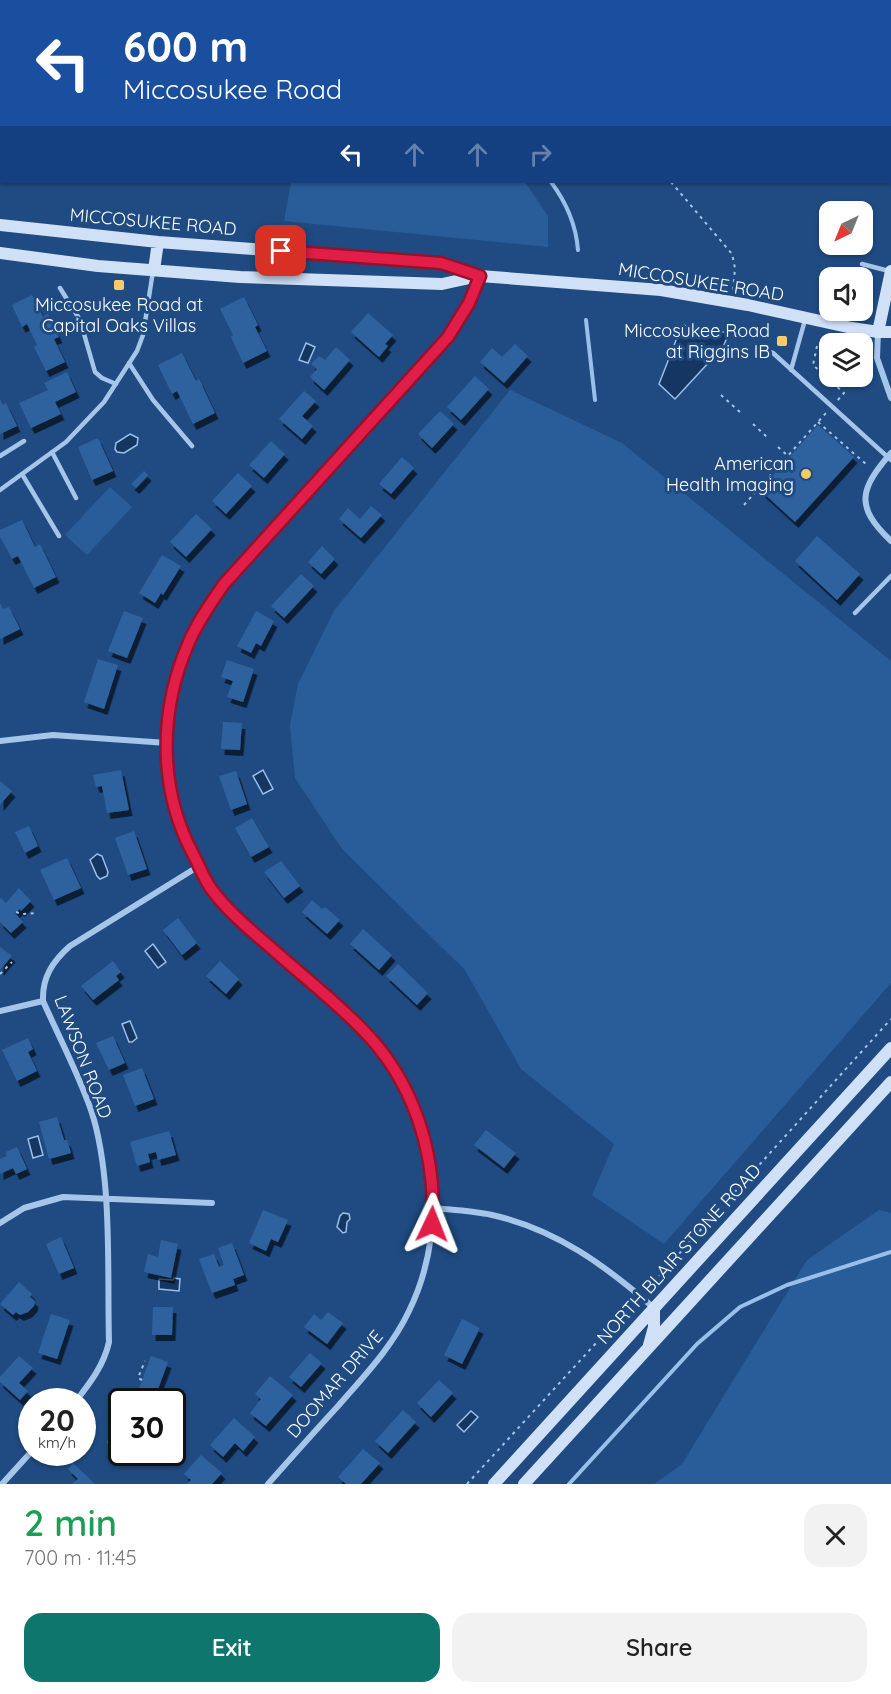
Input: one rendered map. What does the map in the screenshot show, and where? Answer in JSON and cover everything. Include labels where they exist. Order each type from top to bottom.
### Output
[{"type":"street","name":"MICCOSUKEE ROAD","points":[[0,225],[158,242],[441,263],[480,276],[661,290],[885,332],[891,339]]},
{"type":"street","points":[[154,270],[158,242]]},
{"type":"street","name":"MICCOSUKEE ROAD","points":[[0,253],[98,266],[240,277],[442,284],[480,276]]},
{"type":"street","points":[[891,271],[885,332],[877,358],[891,398]]},
{"type":"street","name":"DOOMAR DRIVE","points":[[268,1484],[366,1374],[397,1334],[410,1310],[425,1270],[431,1241],[433,1208],[431,1169],[427,1147],[410,1099],[381,1050],[362,1028],[238,919],[211,889],[185,839],[174,804],[168,772],[167,717],[176,677],[189,641],[224,584],[448,337],[469,303],[480,276]]},
{"type":"street","points":[[890,457],[869,482],[866,503],[868,514],[874,524],[891,541]]},
{"type":"street","points":[[0,741],[53,735],[166,743]]},
{"type":"street","name":"LAWSON ROAD","points":[[86,1388],[98,1371],[106,1355],[109,1342],[105,1198],[99,1146],[91,1110],[43,1001],[45,981],[58,957],[70,946],[199,866]]},
{"type":"street","points":[[0,1011],[43,1001]]},
{"type":"street","name":"NORTH BLAIR STONE ROAD","points":[[495,1484],[891,1048]]},
{"type":"street","points":[[524,1484],[891,1082]]},
{"type":"street","points":[[0,1223],[24,1208],[63,1197],[212,1203]]},
{"type":"street","points":[[433,1208],[491,1215],[515,1221],[544,1232],[594,1259],[654,1308],[654,1327],[648,1349]]},
{"type":"street","points":[[2,1484],[18,1466]]},
{"type":"lane","points":[[862,264],[891,271]]},
{"type":"lane","points":[[0,490],[66,442],[104,402],[137,351],[143,335],[154,270]]},
{"type":"lane","points":[[60,288],[80,320],[95,372],[116,384]]},
{"type":"lane","points":[[791,370],[806,318]]},
{"type":"lane","points":[[762,350],[772,353],[890,457]]},
{"type":"lane","points":[[129,363],[153,400],[192,447]]},
{"type":"lane","points":[[0,456],[24,441]]},
{"type":"lane","points":[[52,452],[76,498]]},
{"type":"lane","points":[[22,474],[60,536]]},
{"type":"lane","points":[[855,613],[891,576]]},
{"type":"path","points":[[672,183],[732,254],[735,268],[732,302]]},
{"type":"path","points":[[817,346],[813,365],[844,393],[837,401]]},
{"type":"path","points":[[721,395],[742,414]]},
{"type":"path","points":[[744,505],[827,412]]},
{"type":"path","points":[[818,422],[867,465]]},
{"type":"path","points":[[753,424],[768,438]]},
{"type":"path","points":[[778,447],[788,457]]},
{"type":"path","points":[[16,912],[36,913]]},
{"type":"path","points":[[0,974],[12,962]]},
{"type":"path","points":[[649,1287],[891,1018]]},
{"type":"path","points":[[467,1484],[630,1306]]},
{"type":"path","points":[[142,1380],[138,1378],[145,1361]]},
{"type":"shaded area","points":[[291,183],[526,183],[548,216],[548,247],[284,221]]},
{"type":"shaded area","points":[[682,325],[729,333],[723,347],[675,399],[659,384]]},
{"type":"shaded area","points":[[306,343],[315,347],[308,363],[299,360]]},
{"type":"shaded area","points":[[510,390],[622,443],[891,661],[891,983],[664,1244],[592,1195],[614,1144],[521,1069],[465,970],[342,849],[295,778],[290,725],[298,684],[334,611]]},
{"type":"shaded area","points":[[130,434],[138,438],[137,445],[124,453],[117,452],[116,443]]},
{"type":"shaded area","points":[[110,487],[132,507],[87,555],[65,535]]},
{"type":"shaded area","points":[[263,770],[273,789],[263,794],[253,776]]},
{"type":"shaded area","points":[[97,854],[102,856],[108,872],[107,876],[100,879],[90,860]]},
{"type":"shaded area","points":[[153,944],[166,962],[158,968],[145,951]]},
{"type":"shaded area","points":[[130,1021],[137,1038],[132,1042],[129,1042],[122,1024]]},
{"type":"shaded area","points":[[38,1136],[43,1155],[33,1158],[28,1139]]},
{"type":"shaded area","points":[[879,1210],[891,1213],[891,1484],[654,1484],[682,1464],[807,1260]]},
{"type":"shaded area","points":[[343,1213],[349,1214],[350,1219],[347,1222],[346,1232],[343,1233],[337,1227]]},
{"type":"shaded area","points":[[174,1278],[180,1279],[179,1291],[159,1289],[159,1279],[173,1280]]},
{"type":"shaded area","points":[[471,1411],[478,1417],[464,1432],[457,1425]]},
{"type":"building","points":[[32,295],[43,317],[48,314],[59,337],[54,339],[65,362],[46,371],[34,347],[37,345],[27,324],[22,327],[12,305]]},
{"type":"building","points":[[244,297],[258,325],[255,327],[267,351],[243,363],[220,309]]},
{"type":"building","points":[[368,313],[393,335],[385,344],[388,346],[379,357],[351,332]]},
{"type":"building","points":[[515,344],[528,356],[504,383],[480,362],[492,348],[502,357]]},
{"type":"building","points":[[336,347],[350,360],[324,390],[310,377],[317,369],[311,364],[319,356],[325,360]]},
{"type":"building","points":[[182,353],[196,381],[199,379],[215,413],[193,424],[177,391],[172,394],[158,365]]},
{"type":"building","points":[[67,372],[76,392],[55,402],[61,414],[31,428],[19,403],[48,390],[44,383]]},
{"type":"building","points":[[475,376],[489,389],[461,420],[447,407]]},
{"type":"building","points":[[304,391],[316,401],[302,416],[313,426],[302,439],[279,419]]},
{"type":"building","points":[[0,399],[3,405],[6,403],[17,426],[0,434]]},
{"type":"building","points":[[440,411],[454,424],[432,448],[418,434]]},
{"type":"building","name":"American Health Imaging","points":[[818,425],[854,457],[795,522],[760,490]]},
{"type":"building","points":[[98,438],[113,471],[92,480],[78,447]]},
{"type":"building","points":[[271,441],[285,454],[264,478],[249,465]]},
{"type":"building","points":[[402,457],[414,468],[391,494],[379,484]]},
{"type":"building","points":[[144,471],[148,475],[136,488],[131,484]]},
{"type":"building","points":[[238,473],[252,486],[226,514],[212,501]]},
{"type":"building","points":[[371,506],[382,515],[361,538],[339,519],[348,508],[360,519]]},
{"type":"building","points":[[196,514],[212,529],[186,557],[170,542]]},
{"type":"building","points":[[22,520],[35,547],[40,544],[56,577],[34,588],[18,556],[12,559],[0,537],[0,530]]},
{"type":"building","points":[[817,536],[860,574],[837,600],[795,561]]},
{"type":"building","points":[[322,546],[335,559],[321,574],[308,562]]},
{"type":"building","points":[[162,555],[181,566],[163,595],[161,593],[155,603],[139,593]]},
{"type":"building","points":[[301,574],[314,586],[284,618],[271,606]]},
{"type":"building","points":[[0,603],[3,609],[9,607],[20,629],[0,639]]},
{"type":"building","points":[[124,611],[143,618],[127,658],[108,651]]},
{"type":"building","points":[[256,611],[274,621],[261,646],[256,643],[251,653],[237,646]]},
{"type":"building","points":[[98,659],[118,665],[104,709],[84,702]]},
{"type":"building","points":[[227,660],[254,669],[243,702],[227,697],[233,681],[221,677]]},
{"type":"building","points":[[223,722],[242,723],[240,750],[221,749]]},
{"type":"building","points":[[121,770],[129,810],[107,813],[102,786],[96,787],[93,775]]},
{"type":"building","points":[[236,771],[247,804],[231,810],[219,776]]},
{"type":"building","points":[[0,781],[12,791],[0,805]]},
{"type":"building","points":[[252,818],[269,847],[251,857],[235,828]]},
{"type":"building","points":[[29,826],[38,846],[25,853],[15,832]]},
{"type":"building","points":[[134,831],[147,869],[128,875],[115,838]]},
{"type":"building","points":[[67,858],[81,888],[54,900],[40,870]]},
{"type":"building","points":[[281,861],[300,886],[284,898],[264,872]]},
{"type":"building","points":[[19,888],[31,901],[21,911],[20,909],[15,913],[23,922],[11,933],[0,922],[0,899],[6,903]]},
{"type":"building","points":[[312,900],[322,909],[325,907],[340,920],[327,934],[302,912]]},
{"type":"building","points":[[178,918],[197,943],[182,955],[163,930]]},
{"type":"building","points":[[363,929],[392,955],[379,970],[350,944]]},
{"type":"building","points":[[0,947],[12,956],[0,970]]},
{"type":"building","points":[[113,961],[121,972],[116,976],[119,980],[93,1000],[81,986]]},
{"type":"building","points":[[220,961],[239,979],[226,994],[206,976]]},
{"type":"building","points":[[398,964],[428,993],[417,1005],[386,976]]},
{"type":"building","points":[[113,1036],[125,1063],[109,1070],[96,1043]]},
{"type":"building","points":[[28,1038],[33,1049],[28,1052],[37,1071],[17,1081],[2,1050]]},
{"type":"building","points":[[142,1068],[154,1099],[135,1106],[123,1075]]},
{"type":"building","points":[[57,1117],[64,1140],[67,1140],[71,1153],[49,1159],[39,1122]]},
{"type":"building","points":[[486,1130],[516,1153],[504,1168],[474,1145]]},
{"type":"building","points":[[169,1131],[176,1155],[158,1160],[156,1152],[148,1154],[150,1162],[137,1166],[130,1142]]},
{"type":"building","points":[[17,1147],[27,1169],[16,1174],[13,1168],[0,1174],[0,1159],[7,1156],[6,1152]]},
{"type":"building","points":[[263,1210],[288,1220],[278,1242],[271,1239],[266,1251],[249,1243]]},
{"type":"building","points":[[61,1237],[74,1268],[59,1274],[46,1244]]},
{"type":"building","points":[[161,1240],[178,1244],[171,1278],[144,1272],[148,1254],[158,1257]]},
{"type":"building","points":[[232,1243],[244,1275],[233,1279],[235,1285],[212,1293],[199,1259],[214,1254],[219,1267],[224,1265],[218,1248]]},
{"type":"building","points":[[19,1282],[32,1294],[30,1297],[35,1301],[34,1306],[28,1312],[20,1315],[16,1312],[13,1315],[0,1304]]},
{"type":"building","points":[[153,1307],[173,1307],[172,1335],[152,1335]]},
{"type":"building","points":[[328,1312],[343,1323],[327,1344],[304,1327],[314,1314],[321,1320]]},
{"type":"building","points":[[51,1314],[70,1320],[57,1359],[38,1353]]},
{"type":"building","points":[[462,1319],[480,1328],[462,1364],[444,1355]]},
{"type":"building","points":[[310,1353],[322,1363],[301,1387],[289,1377]]},
{"type":"building","points":[[19,1356],[33,1368],[19,1383],[25,1388],[18,1388],[18,1398],[0,1382],[0,1377]]},
{"type":"building","points":[[151,1356],[168,1362],[158,1388],[139,1388]]},
{"type":"building","points":[[270,1376],[293,1395],[266,1426],[250,1413],[261,1399],[255,1394]]},
{"type":"building","points":[[439,1380],[453,1393],[431,1417],[417,1403]]},
{"type":"building","points":[[403,1410],[416,1422],[388,1453],[375,1441]]},
{"type":"building","points":[[234,1418],[255,1437],[243,1451],[235,1443],[223,1457],[210,1445]]},
{"type":"building","points":[[363,1449],[380,1463],[361,1484],[346,1484],[338,1477]]},
{"type":"building","points":[[201,1455],[222,1473],[212,1484],[187,1484],[191,1480],[184,1474]]},
{"type":"building","points":[[70,1466],[76,1466],[95,1484],[72,1484],[78,1479],[68,1469]]},
{"type":"waterway","points":[[552,183],[569,214],[578,250]]},
{"type":"waterway","points":[[586,320],[595,400]]},
{"type":"waterway","points":[[569,1484],[697,1344],[740,1307],[787,1285],[891,1252]]},
{"type":"place","name":"Miccosukee Road at Capital Oaks Villas","points":[[119,285]]},
{"type":"place","name":"Miccosukee Road at Riggins IB","points":[[782,341]]},
{"type":"place","name":"American Health Imaging","points":[[806,474]]},
{"type":"route","points":[[281,251],[441,263],[480,276],[469,303],[448,337],[224,584],[189,641],[176,677],[167,717],[168,772],[174,804],[185,839],[211,889],[238,919],[362,1028],[396,1072],[410,1099],[427,1147],[433,1196],[432,1224]]}]
